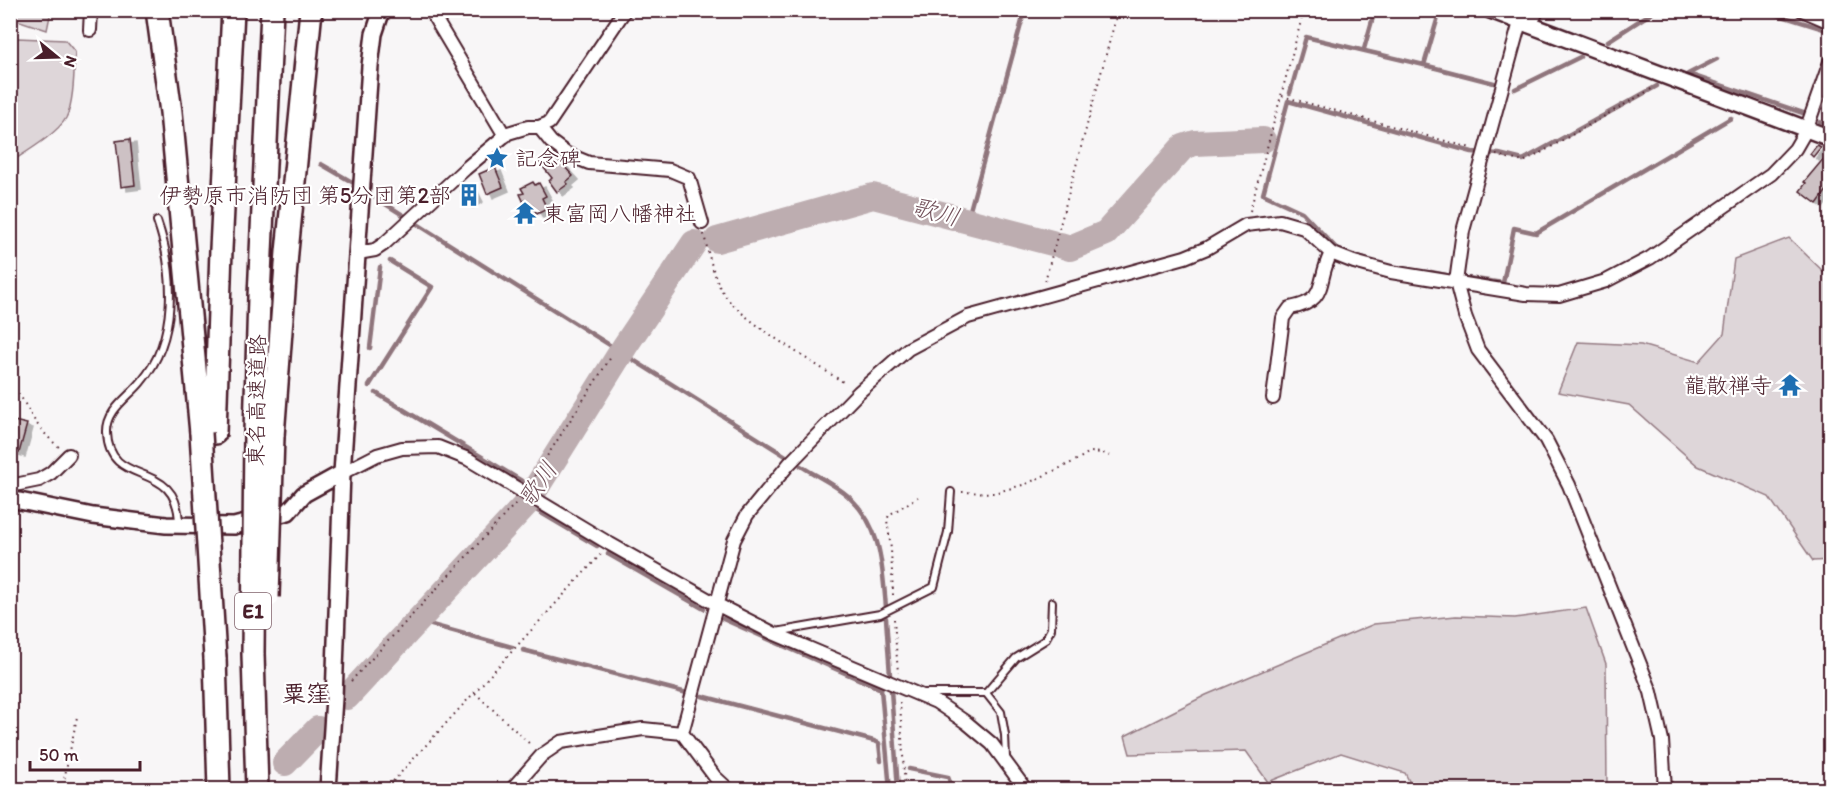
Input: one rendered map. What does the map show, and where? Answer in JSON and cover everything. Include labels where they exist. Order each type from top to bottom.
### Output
[{"type":"highway","points":[[157,10],[208,434],[219,789]]},
{"type":"highway","name":"東名高速道路","points":[[208,434],[221,249],[233,10]]},
{"type":"highway","name":"東名高速道路","points":[[259,789],[253,654],[264,434],[259,285],[272,10]]},
{"type":"highway","points":[[264,434],[286,252],[310,10]]},
{"type":"street","points":[[90,30],[91,10]]},
{"type":"street","points":[[328,789],[334,698],[342,473],[370,66],[374,34],[382,10]]},
{"type":"street","points":[[430,10],[505,136]]},
{"type":"street","points":[[358,253],[380,247],[508,133],[549,123],[625,10]]},
{"type":"street","points":[[1490,10],[1830,138]]},
{"type":"street","points":[[1538,10],[1525,24],[1471,198],[1463,231],[1456,282],[1465,316],[1478,350],[1546,440],[1569,485],[1651,692],[1662,740],[1665,789]]},
{"type":"street","points":[[1802,10],[1830,22]]},
{"type":"street","points":[[681,733],[734,540],[747,515],[789,464],[859,393],[908,349],[968,316],[1185,257],[1207,248],[1246,225],[1280,221],[1304,228],[1331,254],[1391,272],[1526,294],[1559,295],[1606,281],[1650,258],[1771,174],[1795,149],[1806,130],[1830,62]]},
{"type":"street","points":[[539,127],[567,154],[589,164],[670,170],[689,178],[702,223]]},
{"type":"street","points":[[1273,398],[1283,318],[1290,308],[1307,305],[1319,294],[1325,265],[1331,254]]},
{"type":"street","points":[[10,499],[93,516],[179,526],[234,526],[288,512],[304,494],[377,455],[402,448],[438,447],[468,459],[716,604],[773,633],[936,702],[967,723],[992,744],[1026,789]]},
{"type":"street","points":[[10,486],[39,480],[69,455]]},
{"type":"street","points":[[511,789],[542,755],[561,742],[643,729],[681,733],[715,777],[729,789]]},
{"type":"lane","points":[[157,221],[169,269],[166,334],[151,369],[140,384],[113,411],[106,432],[112,454],[122,466],[161,482],[171,491],[177,504],[179,526]]},
{"type":"lane","points":[[773,633],[880,614],[934,587],[948,532],[951,492]]},
{"type":"lane","points":[[919,693],[986,693],[1016,658],[1045,640],[1051,629],[1052,602]]},
{"type":"lane","points":[[986,693],[1001,712],[1006,761]]},
{"type":"path","points":[[1041,295],[1118,10]]},
{"type":"path","points":[[1246,225],[1304,10]]},
{"type":"path","points":[[702,223],[708,253],[723,293],[744,316],[859,393]]},
{"type":"path","points":[[334,698],[529,496],[611,357]]},
{"type":"path","points":[[10,385],[25,401],[32,417],[50,440],[69,455]]},
{"type":"path","points":[[951,492],[994,493],[1026,483],[1090,452],[1103,453],[1114,458]]},
{"type":"path","points":[[905,789],[894,684],[891,549],[887,520],[889,515],[918,497]]},
{"type":"path","points":[[385,789],[610,544]]},
{"type":"path","points":[[475,693],[542,755]]},
{"type":"path","points":[[62,789],[77,717]]},
{"type":"path","points":[[625,789],[629,785]]},
{"type":"shaded area","points":[[10,11],[51,11],[47,30],[11,18]]},
{"type":"shaded area","points":[[17,38],[65,40],[75,52],[72,95],[66,118],[49,136],[11,162],[11,78]]},
{"type":"shaded area","points":[[1789,238],[1830,278],[1830,560],[1813,561],[1769,497],[1698,466],[1629,405],[1558,392],[1578,342],[1641,345],[1699,362],[1724,334],[1734,259]]},
{"type":"shaded area","points":[[1586,608],[1606,664],[1607,789],[1413,789],[1405,773],[1341,753],[1268,782],[1246,751],[1130,754],[1125,736],[1206,695],[1374,624],[1456,616],[1515,618]]},
{"type":"building","points":[[130,139],[135,185],[121,187],[116,141]]},
{"type":"building","points":[[1817,145],[1821,147],[1813,157],[1810,154]]},
{"type":"building","points":[[1830,151],[1830,186],[1817,204],[1800,191],[1806,183],[1804,182]]},
{"type":"building","points":[[554,155],[573,176],[566,182],[568,184],[557,192],[549,181],[552,178],[539,162],[547,156],[550,159]]},
{"type":"building","points":[[495,167],[503,187],[487,194],[479,174]]},
{"type":"building","points":[[533,182],[535,185],[539,183],[546,196],[542,198],[547,209],[537,214],[532,205],[526,207],[520,194],[524,193],[521,188]]},
{"type":"building","name":"伊勢原市消防団 第5分団第2部","points":[[471,186],[477,198],[467,204],[461,191]]},
{"type":"building","points":[[10,420],[27,424],[19,453],[10,450]]},
{"type":"waterway","points":[[967,221],[1025,10]]},
{"type":"waterway","points":[[1364,49],[1375,10]]},
{"type":"waterway","name":"歌川","points":[[1290,93],[1306,37],[1424,65],[1440,10]]},
{"type":"waterway","points":[[1608,41],[1656,10]]},
{"type":"waterway","points":[[1762,10],[1827,30]]},
{"type":"waterway","points":[[1515,89],[1580,57]]},
{"type":"waterway","points":[[1688,74],[1717,59]]},
{"type":"waterway","points":[[1424,65],[1494,83]]},
{"type":"waterway","points":[[1688,74],[1803,113]]},
{"type":"waterway","points":[[1364,259],[1338,250],[1302,212],[1263,194],[1288,101],[1472,152],[1499,154],[1523,160],[1657,86]]},
{"type":"waterway","points":[[1468,278],[1503,283],[1514,228],[1536,233],[1731,118]]},
{"type":"waterway","points":[[1820,122],[1830,127]]},
{"type":"waterway","name":"歌川","points":[[1060,245],[1070,248],[1106,233],[1183,147],[1195,143],[1263,140]]},
{"type":"waterway","points":[[321,164],[352,182]]},
{"type":"waterway","name":"歌川","points":[[717,240],[873,196],[1052,243]]},
{"type":"waterway","points":[[376,198],[789,458]]},
{"type":"waterway","name":"歌川","points":[[347,697],[526,504],[625,346],[694,243]]},
{"type":"waterway","points":[[369,386],[432,287],[390,261]]},
{"type":"waterway","points":[[370,348],[380,267]]},
{"type":"waterway","points":[[1431,272],[1446,275]]},
{"type":"waterway","points":[[376,393],[525,483]]},
{"type":"waterway","points":[[801,466],[848,496],[868,520],[881,561],[886,607]]},
{"type":"waterway","points":[[526,504],[597,546]]},
{"type":"waterway","points":[[608,554],[704,609]]},
{"type":"waterway","points":[[886,618],[898,790]]},
{"type":"waterway","points":[[723,619],[881,689],[890,790]]},
{"type":"waterway","points":[[417,621],[512,647]]},
{"type":"waterway","points":[[523,650],[687,693]]},
{"type":"waterway","points":[[702,696],[874,741],[879,743],[881,761]]},
{"type":"waterway","name":"歌川","points":[[285,763],[318,729]]},
{"type":"waterway","points":[[909,769],[948,777],[953,790]]},
{"type":"place","name":"記念碑","points":[[497,158]]},
{"type":"place","name":"伊勢原市消防団 第5分団第2部","points":[[469,195]]},
{"type":"place","name":"東富岡八幡神社","points":[[525,213]]},
{"type":"place","name":"龍散禅寺","points":[[1790,385]]},
{"type":"district","name":"粟窪","points":[[306,694]]}]
